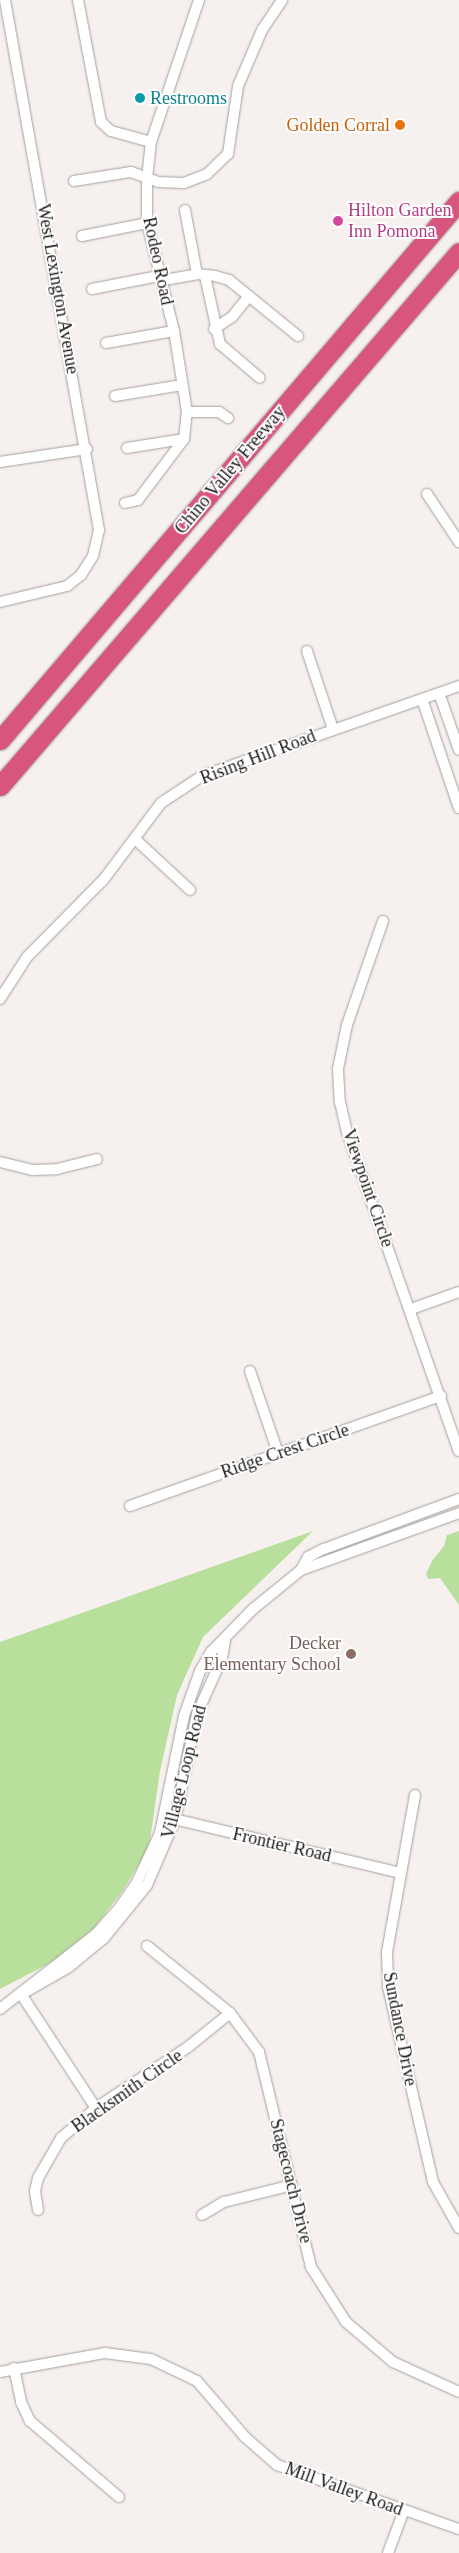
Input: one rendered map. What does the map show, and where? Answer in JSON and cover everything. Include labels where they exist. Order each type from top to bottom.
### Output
[{"type":"highway","points":[[346,334],[459,192]]},
{"type":"highway","name":"Chino Valley Freeway","points":[[0,740],[459,200]]},
{"type":"highway","name":"Chino Valley Freeway","points":[[0,786],[459,252]]},
{"type":"highway","points":[[423,292],[459,259]]},
{"type":"street","name":"West Lexington Avenue","points":[[0,602],[47,593],[67,586],[81,576],[92,556],[98,530],[87,449],[5,0]]},
{"type":"street","points":[[78,0],[101,122],[111,132],[151,142]]},
{"type":"street","name":"Rodeo Road","points":[[184,439],[187,412],[174,331],[147,224],[147,179],[151,142],[199,0]]},
{"type":"street","points":[[74,181],[131,172],[147,179],[184,183],[207,174],[228,154],[238,86],[262,30],[282,0]]},
{"type":"street","points":[[185,210],[214,329],[220,344],[260,378]]},
{"type":"street","points":[[82,236],[147,224]]},
{"type":"street","points":[[92,289],[159,276],[170,280],[201,275],[229,280],[298,336]]},
{"type":"street","points":[[214,329],[232,317],[249,296]]},
{"type":"street","points":[[106,343],[174,331]]},
{"type":"street","points":[[115,396],[182,385]]},
{"type":"street","points":[[187,412],[219,412],[228,418]]},
{"type":"street","points":[[127,448],[184,439]]},
{"type":"street","points":[[125,503],[138,500],[184,439]]},
{"type":"street","points":[[0,462],[87,449]]},
{"type":"street","points":[[427,494],[459,542]]},
{"type":"street","points":[[307,651],[333,729]]},
{"type":"street","name":"Rising Hill Road","points":[[0,999],[27,957],[104,879],[161,802],[202,776],[459,686]]},
{"type":"street","points":[[440,693],[459,750]]},
{"type":"street","points":[[422,699],[459,808]]},
{"type":"street","points":[[135,839],[190,890]]},
{"type":"street","name":"Viewpoint Circle","points":[[383,921],[347,1025],[338,1069],[340,1102],[347,1132],[459,1450]]},
{"type":"street","points":[[0,1162],[33,1170],[57,1169],[97,1158]]},
{"type":"street","points":[[411,1310],[459,1292]]},
{"type":"street","points":[[250,1371],[278,1453]]},
{"type":"street","name":"Ridge Crest Circle","points":[[130,1506],[441,1396]]},
{"type":"street","name":"Village Loop Road","points":[[301,1570],[308,1557],[324,1549],[459,1499]]},
{"type":"street","name":"Village Loop Road","points":[[21,1994],[31,1982],[96,1934],[117,1911],[152,1853],[164,1816],[190,1697],[211,1652],[225,1641],[253,1609],[301,1570],[459,1513]]},
{"type":"street","name":"Village Loop Road","points":[[0,2009],[21,1994],[69,1967],[120,1921],[146,1885],[176,1820],[197,1714],[222,1658],[225,1641]]},
{"type":"street","name":"Sundance Drive","points":[[415,1795],[386,1952],[388,1987],[433,2182],[459,2228]]},
{"type":"street","name":"Frontier Road","points":[[164,1816],[400,1873]]},
{"type":"street","name":"Stagecoach Drive","points":[[147,1946],[230,2013],[260,2052],[311,2267],[346,2322],[393,2362],[459,2392]]},
{"type":"street","points":[[21,1994],[96,2108]]},
{"type":"street","name":"Blacksmith Circle","points":[[38,2210],[38,2178],[61,2138],[96,2108],[188,2047],[230,2013]]},
{"type":"street","points":[[202,2215],[224,2202],[292,2185]]},
{"type":"street","name":"Mill Valley Road","points":[[0,2372],[105,2353],[151,2359],[197,2381],[245,2437],[277,2465],[459,2529]]},
{"type":"street","points":[[14,2368],[21,2402],[30,2421],[119,2497]]},
{"type":"street","points":[[388,2553],[404,2510]]},
{"type":"green space","points":[[313,1531],[203,1637],[177,1695],[160,1771],[149,1847],[124,1889],[94,1928],[52,1962],[0,1989],[0,1642]]},
{"type":"green space","points":[[459,1531],[459,1605],[440,1578],[428,1579],[426,1574],[432,1561],[444,1546],[447,1535]]},
{"type":"place","name":"Restrooms","points":[[140,98]]},
{"type":"place","name":"Golden Corral","points":[[400,125]]},
{"type":"place","name":"Hilton Garden Inn Pomona","points":[[338,221]]},
{"type":"place","name":"Decker Elementary School","points":[[351,1654]]}]
